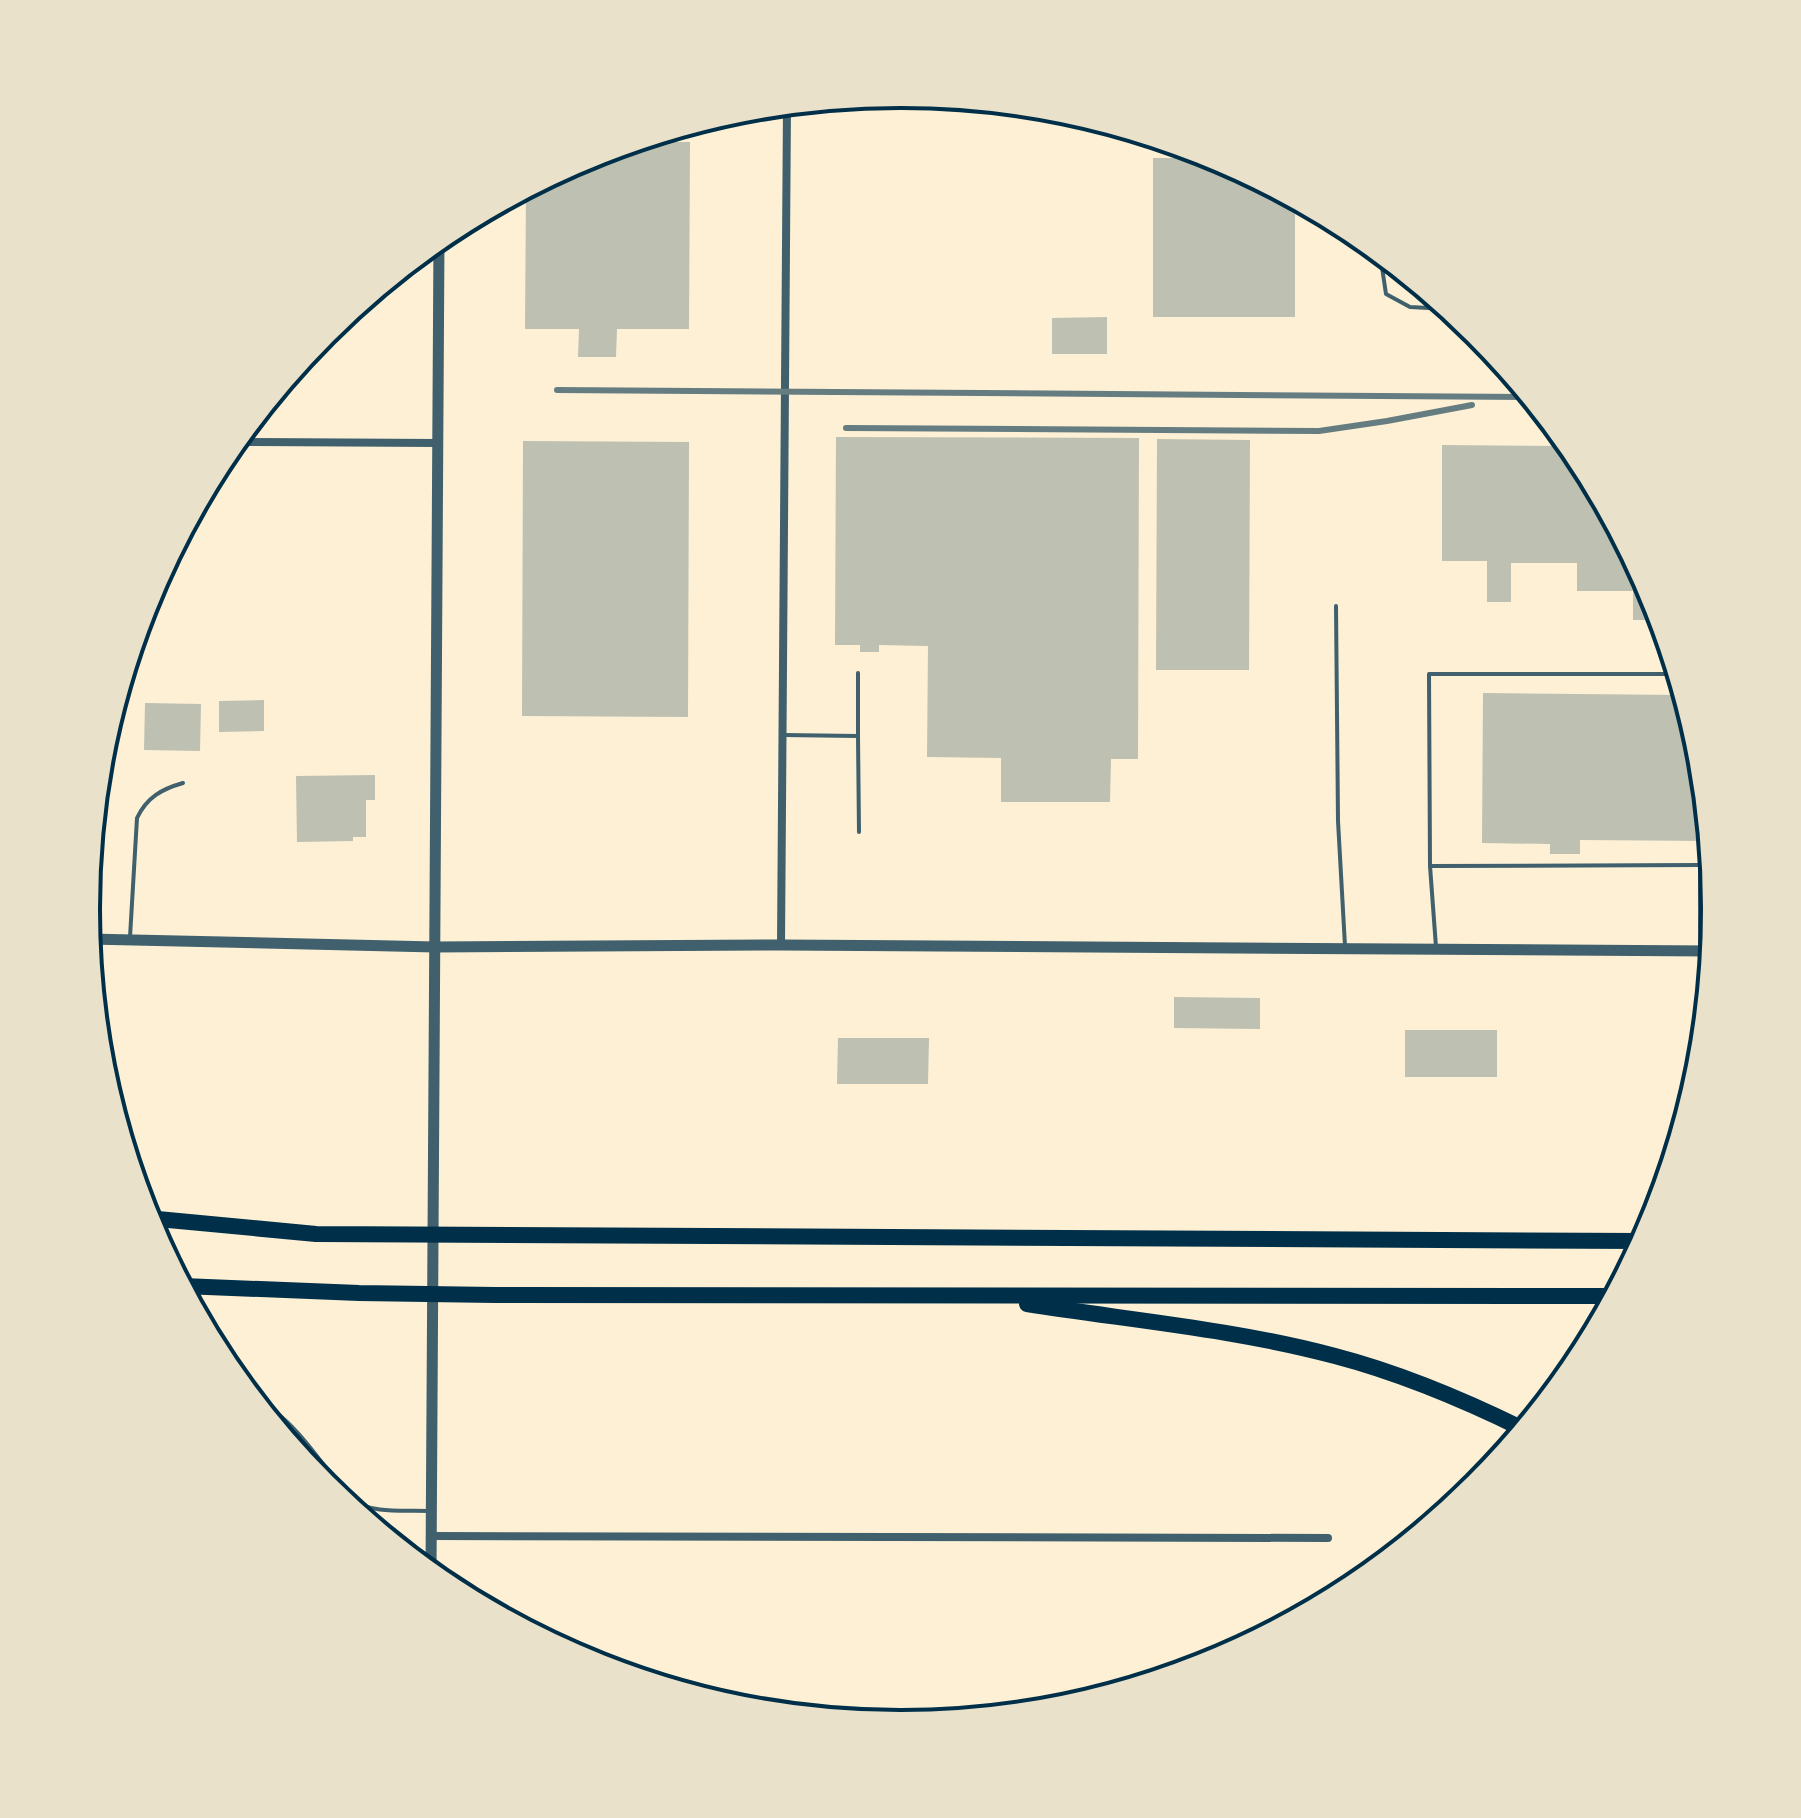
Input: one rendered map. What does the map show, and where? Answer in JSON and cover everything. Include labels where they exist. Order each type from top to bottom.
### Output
[{"type":"highway","points":[[163,1220],[350,1234],[1628,1241]]},
{"type":"highway","points":[[195,1286],[495,1295],[1601,1296]]},
{"type":"highway","points":[[969,1295],[1269,1341],[1334,1356],[1395,1374],[1513,1424]]},
{"type":"street","points":[[781,945],[787,117]]},
{"type":"street","points":[[431,1557],[438,443],[436,257]]},
{"type":"street","points":[[251,442],[438,443]]},
{"type":"street","points":[[101,939],[435,947],[781,945],[1699,951]]},
{"type":"street","points":[[431,1536],[1328,1538]]},
{"type":"lane","points":[[1382,270],[1386,294],[1410,307],[1429,308]]},
{"type":"lane","points":[[1336,606],[1338,821],[1345,949]]},
{"type":"lane","points":[[858,673],[859,832]]},
{"type":"lane","points":[[1436,949],[1430,866],[1429,674],[1666,674]]},
{"type":"lane","points":[[783,735],[858,736]]},
{"type":"lane","points":[[130,939],[137,818],[143,806],[161,790],[183,783]]},
{"type":"lane","points":[[1430,866],[1699,865]]},
{"type":"lane","points":[[279,1413],[310,1449]]},
{"type":"lane","points":[[371,1509],[431,1511]]},
{"type":"building","points":[[673,142],[690,142],[689,329],[617,329],[616,357],[578,357],[579,329],[525,329],[526,202],[594,169],[643,151]]},
{"type":"building","points":[[1153,158],[1177,158],[1207,169],[1295,213],[1295,317],[1153,317]]},
{"type":"building","points":[[1107,317],[1107,354],[1052,354],[1052,318]]},
{"type":"building","points":[[836,437],[1139,438],[1138,759],[1111,759],[1110,802],[1001,802],[1001,758],[927,757],[928,646],[879,645],[879,652],[860,652],[860,645],[835,645]]},
{"type":"building","points":[[1157,439],[1250,440],[1249,670],[1156,670]]},
{"type":"building","points":[[523,441],[689,442],[688,717],[522,716]]},
{"type":"building","points":[[1442,445],[1553,446],[1594,509],[1618,555],[1647,620],[1633,620],[1633,591],[1577,591],[1577,563],[1511,563],[1511,602],[1487,602],[1487,561],[1442,561]]},
{"type":"building","points":[[1483,693],[1672,695],[1686,753],[1697,841],[1580,840],[1580,854],[1550,854],[1550,844],[1482,843]]},
{"type":"building","points":[[264,700],[264,731],[219,732],[219,701]]},
{"type":"building","points":[[145,703],[201,704],[200,751],[144,750]]},
{"type":"building","points":[[375,775],[375,800],[366,800],[366,837],[353,837],[353,841],[297,842],[296,776]]},
{"type":"building","points":[[1174,997],[1260,998],[1260,1029],[1174,1028]]},
{"type":"building","points":[[1405,1030],[1497,1030],[1497,1077],[1405,1077]]},
{"type":"building","points":[[838,1038],[929,1038],[928,1084],[837,1084]]},
{"type":"railway","points":[[557,390],[1515,397]]},
{"type":"railway","points":[[846,428],[1319,431],[1472,405]]}]
